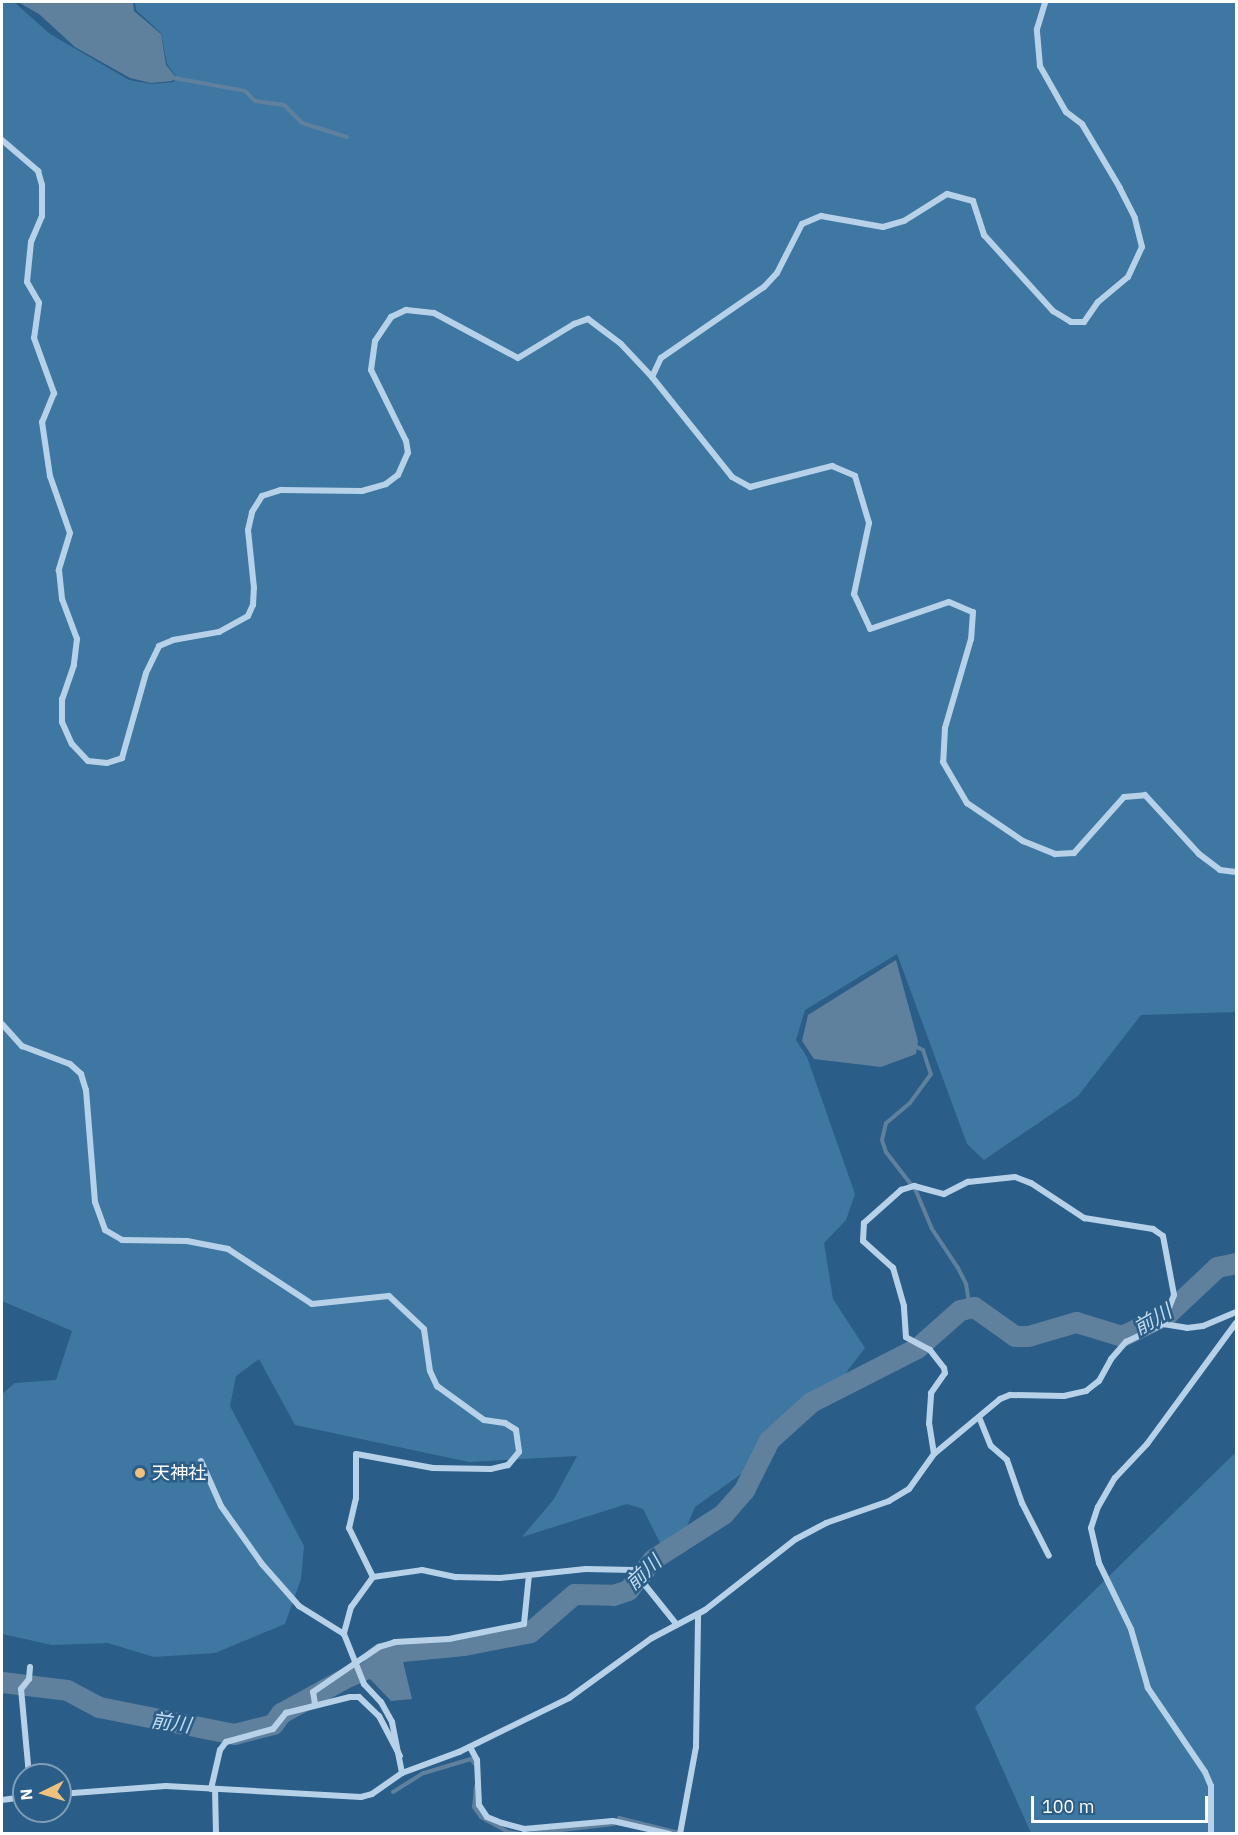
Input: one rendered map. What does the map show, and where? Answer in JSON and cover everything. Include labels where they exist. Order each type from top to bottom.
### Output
[{"type":"street","points":[[652,377],[661,358],[764,287],[777,273],[802,224],[822,216],[884,226],[904,221],[947,194],[973,201],[984,236],[1053,311],[1071,322],[1084,322],[1098,302],[1128,277],[1142,247],[1135,218],[1120,188],[1082,124],[1066,112],[1040,66],[1037,29],[1045,2]]},
{"type":"street","points":[[2,140],[38,171],[42,185],[42,216],[32,242],[27,282],[39,303],[34,338],[54,393],[42,422],[50,476],[70,533],[59,570],[62,599],[77,639],[74,665],[62,699],[62,722],[72,744],[88,761],[107,763],[122,758],[146,673],[159,646],[173,640],[219,632],[248,616],[254,605],[248,530],[252,512],[262,496],[280,490],[362,490],[386,484],[398,475],[408,453],[406,441],[371,370],[375,341],[391,316],[406,310],[434,312],[518,358],[574,324],[588,319],[621,344],[652,377],[732,477],[750,487],[832,466],[855,476],[869,523],[854,594],[870,629],[949,602],[973,612],[971,639],[945,728],[943,762],[967,803],[1023,842],[1055,854],[1074,853],[1124,797],[1145,795],[1199,854],[1220,870],[1236,872]]},
{"type":"street","points":[[2,1024],[22,1046],[70,1064],[81,1074],[86,1090],[95,1202],[105,1230],[122,1240],[187,1241],[228,1249],[312,1304],[389,1296],[424,1329],[430,1371],[437,1386],[484,1420],[505,1423],[516,1430],[519,1452],[508,1465],[492,1469],[433,1468],[356,1454],[356,1498],[349,1528],[353,1541],[367,1558],[373,1577]]},
{"type":"street","points":[[934,1454],[928,1424],[931,1393],[945,1373],[926,1347],[906,1337],[904,1306],[893,1268],[863,1241],[864,1223],[887,1200],[912,1186],[944,1194],[975,1180],[1015,1177],[1031,1183],[1084,1218],[1153,1229],[1163,1236],[1174,1295],[1164,1321]]},
{"type":"street","points":[[72,1793],[166,1786],[361,1797],[372,1794],[402,1773],[470,1747],[569,1698],[677,1625],[698,1614],[796,1539],[826,1523],[889,1502],[909,1489],[934,1454],[1010,1395],[1064,1396],[1086,1391],[1099,1381],[1126,1342],[1164,1321],[1187,1328],[1203,1326],[1236,1312]]},
{"type":"street","points":[[1211,1833],[1211,1786],[1205,1772],[1148,1688],[1131,1629],[1100,1563],[1091,1528],[1115,1478],[1147,1443],[1236,1323]]},
{"type":"street","points":[[979,1417],[991,1446],[1006,1460],[1022,1503],[1049,1556]]},
{"type":"street","points":[[201,1461],[221,1506],[283,1590],[344,1634],[362,1680],[388,1713],[402,1773]]},
{"type":"street","points":[[344,1634],[351,1607],[373,1577],[422,1570],[456,1577],[529,1575],[586,1569],[639,1575],[677,1625]]},
{"type":"street","points":[[216,1833],[213,1789],[220,1750],[226,1742],[273,1729],[286,1713],[314,1700],[357,1663],[395,1642],[449,1639],[524,1624],[529,1575]]},
{"type":"street","points":[[681,1833],[696,1747],[698,1614]]},
{"type":"street","points":[[29,1763],[26,1683],[30,1667]]},
{"type":"street","points":[[314,1700],[359,1697],[379,1716],[400,1757]]},
{"type":"street","points":[[470,1747],[477,1760],[479,1805],[494,1820],[524,1829],[614,1821],[670,1833]]},
{"type":"shaded area","points":[[2,2],[14,2],[50,34],[129,80],[152,84],[174,82],[176,76],[167,64],[161,33],[136,10],[135,2],[1236,2],[1236,1012],[1141,1015],[1078,1096],[984,1160],[967,1144],[897,954],[805,1010],[796,1040],[807,1057],[855,1194],[846,1220],[824,1243],[833,1299],[865,1348],[841,1379],[768,1455],[695,1507],[684,1533],[661,1545],[643,1509],[627,1504],[522,1537],[554,1499],[577,1456],[469,1462],[295,1425],[259,1359],[236,1376],[230,1406],[304,1546],[301,1579],[285,1624],[215,1653],[154,1657],[108,1643],[52,1645],[2,1634],[2,1394],[15,1383],[56,1380],[72,1331],[2,1301]]},
{"type":"shaded area","points":[[18,2],[133,2],[134,11],[161,34],[166,65],[175,76],[172,81],[151,83],[130,78],[75,47],[39,14]]},
{"type":"shaded area","points":[[896,960],[918,1041],[916,1054],[881,1067],[814,1059],[802,1041],[808,1015]]},
{"type":"shaded area","points":[[1236,1452],[1236,1833],[1031,1833],[975,1707]]},
{"type":"shaded area","points":[[400,1649],[412,1699],[391,1701],[370,1679],[320,1701],[318,1694],[352,1669],[379,1653]]},
{"type":"waterway","points":[[169,77],[245,91],[255,101],[284,105],[302,123],[347,137]]},
{"type":"waterway","points":[[913,1045],[923,1050],[931,1074],[910,1103],[886,1123],[882,1140],[886,1152],[916,1191],[932,1229],[958,1268],[966,1284],[970,1308]]},
{"type":"waterway","name":"前川","points":[[374,1658],[381,1653],[464,1645],[530,1632],[574,1594],[613,1595],[628,1590],[653,1559],[723,1514],[744,1490],[769,1440],[811,1402],[917,1348],[960,1310],[974,1307],[1015,1336],[1028,1336],[1076,1322],[1122,1336],[1167,1314],[1217,1267],[1236,1263]]},
{"type":"waterway","name":"前川","points":[[2,1682],[67,1690],[99,1707],[234,1734],[273,1724],[281,1713],[343,1679]]},
{"type":"waterway","points":[[393,1792],[424,1773],[471,1759],[475,1764]]},
{"type":"waterway","points":[[476,1786],[474,1807],[481,1817],[508,1832],[521,1834]]},
{"type":"waterway","points":[[619,1818],[676,1832]]},
{"type":"waterway","points":[[528,1834],[613,1824]]},
{"type":"place","name":"天神社","points":[[140,1473]]}]
